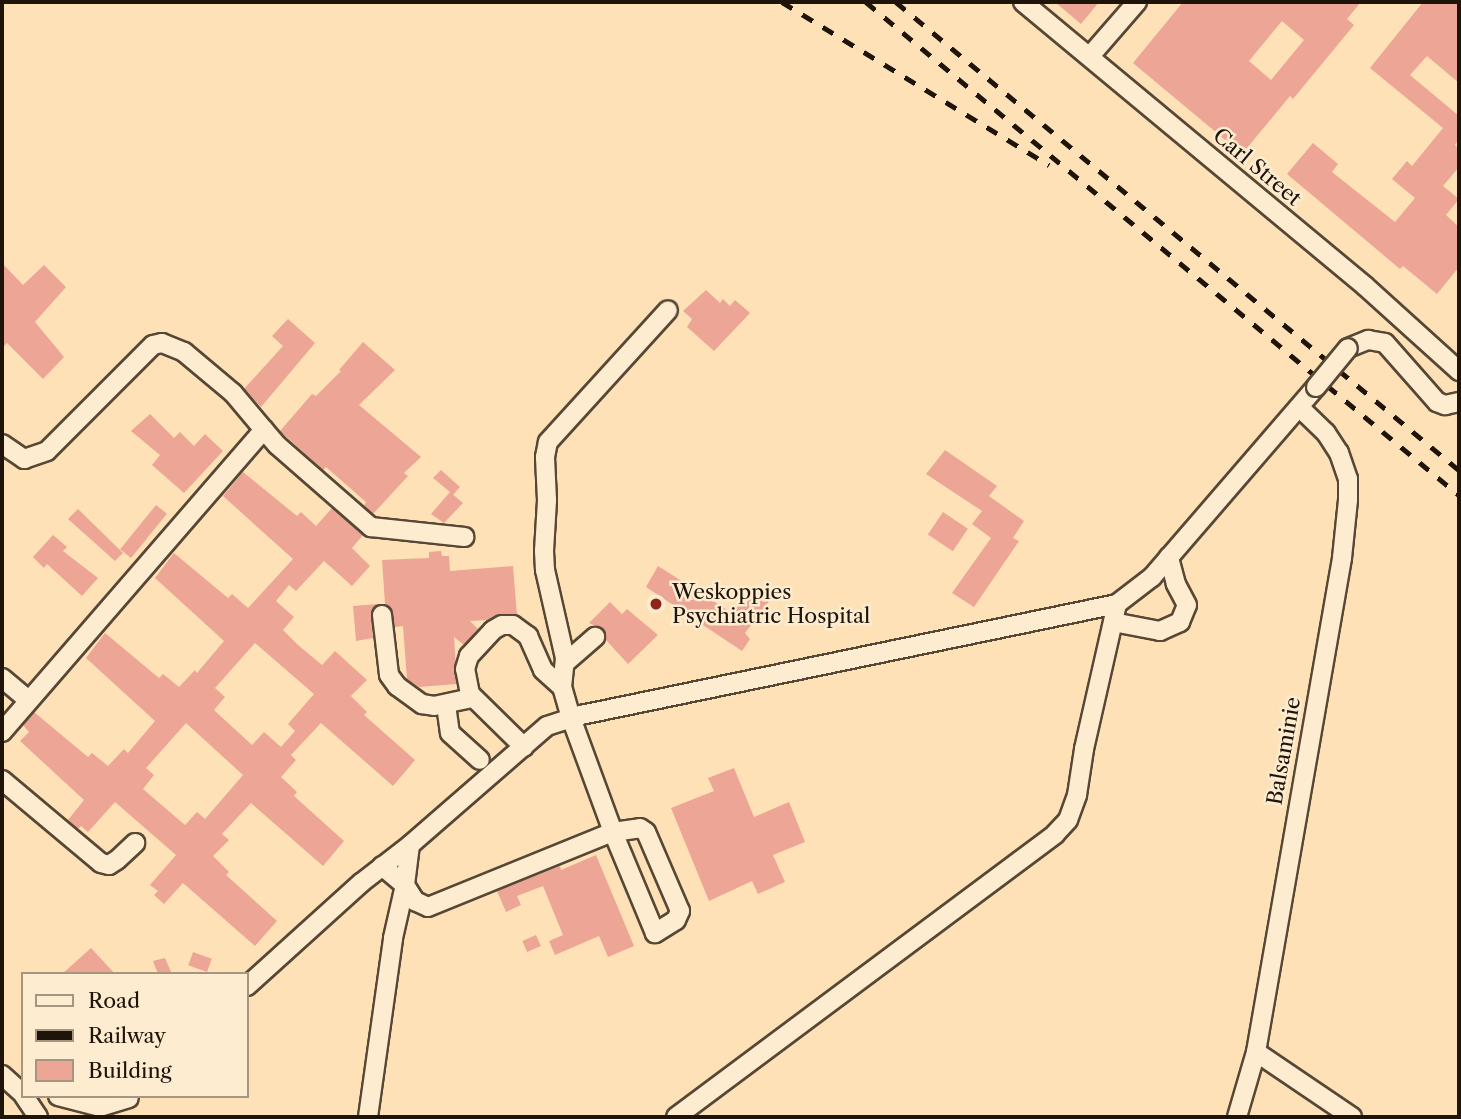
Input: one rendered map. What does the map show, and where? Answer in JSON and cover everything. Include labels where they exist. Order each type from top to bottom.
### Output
[{"type":"street","name":"Carl Street","points":[[1023,2],[1365,286],[1459,370]]},
{"type":"street","points":[[1090,56],[1137,2]]},
{"type":"street","points":[[382,866],[405,885],[415,901],[428,907],[613,832],[640,828],[646,832],[680,911],[670,925],[655,933],[613,832],[570,718],[562,687],[565,663],[545,570],[545,450],[552,437],[630,356],[668,310]]},
{"type":"street","points":[[676,1117],[1055,834],[1068,820],[1077,795],[1084,749],[1115,613],[1169,557],[1348,348],[1368,340],[1385,344],[1437,402],[1459,402]]},
{"type":"street","points":[[2,444],[24,459],[47,451],[153,345],[162,343],[184,352],[233,393],[293,460],[371,527],[464,537]]},
{"type":"street","name":"Balsaminie","points":[[1237,1117],[1256,1052],[1342,558],[1348,500],[1348,479],[1339,453],[1326,433],[1299,407]]},
{"type":"street","points":[[2,732],[264,430]]},
{"type":"street","points":[[248,985],[382,866],[410,845],[547,726],[570,718],[1115,613],[1160,631],[1176,626],[1184,617],[1187,605],[1176,584],[1169,557]]},
{"type":"street","points":[[382,615],[391,679],[422,704],[446,705],[472,698]]},
{"type":"street","points":[[524,747],[472,698],[467,686],[466,662],[485,637],[502,625],[513,625],[523,631],[543,670],[562,687]]},
{"type":"street","points":[[565,663],[595,637]]},
{"type":"street","points":[[2,678],[29,701]]},
{"type":"street","points":[[446,705],[450,733],[480,760]]},
{"type":"street","points":[[2,780],[101,863],[109,864],[117,860],[135,843]]},
{"type":"street","points":[[368,1117],[393,938],[405,885],[410,845]]},
{"type":"street","points":[[1256,1052],[1352,1117]]},
{"type":"street","points":[[2,1075],[21,1090]]},
{"type":"street","points":[[26,1098],[38,1117]]},
{"type":"street","points":[[66,1098],[100,1107],[126,1098]]},
{"type":"street","points":[[106,1117],[128,1098]]},
{"type":"building","points":[[1055,2],[1099,2],[1081,24]]},
{"type":"building","points":[[1183,2],[1361,2],[1347,19],[1354,25],[1293,99],[1290,96],[1242,154],[1133,63]],"holes":[[[1282,21],[1304,40],[1271,80],[1249,61]]]},
{"type":"building","points":[[1423,2],[1459,2],[1459,83],[1427,56],[1410,75],[1459,116],[1459,139],[1455,145],[1459,149],[1459,167],[1443,186],[1459,199],[1446,215],[1459,227],[1459,267],[1437,294],[1403,266],[1400,269],[1287,174],[1313,143],[1338,164],[1332,172],[1395,222],[1415,198],[1392,179],[1407,161],[1412,166],[1443,128],[1370,68]]},
{"type":"building","points":[[2,263],[23,285],[44,265],[66,287],[35,322],[64,357],[43,379],[7,343],[2,348]]},
{"type":"building","points":[[706,290],[720,303],[723,299],[730,306],[735,300],[750,313],[714,351],[687,327],[692,319],[683,311]]},
{"type":"building","points":[[288,319],[315,343],[261,407],[244,389],[283,346],[272,336]]},
{"type":"building","points":[[363,342],[395,370],[359,405],[421,457],[404,473],[408,476],[373,514],[364,506],[366,502],[326,467],[323,470],[280,431],[312,394],[316,396],[341,371],[339,370]]},
{"type":"building","points":[[150,414],[174,438],[180,432],[194,446],[205,434],[223,451],[184,493],[152,465],[160,455],[131,431]]},
{"type":"building","points":[[945,450],[997,486],[989,496],[1024,521],[1013,538],[1019,541],[974,607],[952,593],[991,538],[972,524],[982,511],[926,474]]},
{"type":"building","points":[[441,470],[460,487],[453,495],[463,503],[444,523],[431,514],[450,492],[433,478]]},
{"type":"building","points":[[243,472],[297,516],[301,512],[316,526],[332,508],[363,535],[352,548],[370,566],[352,586],[324,561],[296,591],[289,585],[276,601],[294,617],[283,630],[298,645],[322,665],[335,651],[367,680],[351,696],[367,712],[364,715],[415,760],[393,786],[321,723],[291,755],[296,760],[281,777],[297,792],[294,796],[344,841],[323,866],[251,803],[222,834],[229,840],[213,856],[229,872],[226,875],[277,921],[255,946],[183,883],[164,904],[154,895],[158,891],[150,885],[176,855],[115,802],[88,832],[81,826],[78,829],[68,820],[84,800],[20,741],[29,732],[23,725],[34,712],[88,757],[92,753],[108,766],[124,749],[128,753],[155,721],[86,658],[105,633],[159,678],[163,674],[179,687],[195,670],[197,673],[224,641],[155,578],[174,553],[228,598],[232,594],[248,608],[293,559],[223,496]],"holes":[[[255,643],[314,694],[288,724],[295,731],[281,747],[264,732],[252,745],[214,710],[225,697],[215,688]],[[186,723],[243,775],[205,819],[197,812],[185,825],[143,789],[154,775],[146,768]]]},
{"type":"building","points":[[156,505],[167,514],[131,558],[120,549]]},
{"type":"building","points":[[78,509],[123,553],[115,561],[68,519]]},
{"type":"building","points":[[943,512],[968,529],[953,551],[928,534]]},
{"type":"building","points":[[53,535],[67,547],[63,551],[98,578],[82,596],[47,564],[44,568],[33,557]]},
{"type":"building","points":[[441,551],[442,556],[449,556],[450,571],[513,566],[517,615],[501,614],[487,620],[470,621],[478,629],[464,645],[454,637],[457,684],[419,687],[407,679],[403,626],[395,627],[391,609],[385,604],[382,560],[429,558],[429,552]]},
{"type":"building","points":[[658,566],[732,613],[753,586],[770,600],[745,633],[750,639],[742,651],[646,587]]},
{"type":"building","points":[[610,602],[622,614],[627,609],[658,635],[628,664],[606,640],[603,629],[589,623]]},
{"type":"building","points":[[378,604],[371,611],[373,638],[356,641],[353,606]]},
{"type":"building","points":[[734,768],[754,817],[789,802],[805,842],[773,855],[785,882],[758,894],[752,881],[709,901],[671,808],[714,791],[708,778]]},
{"type":"building","points":[[596,855],[634,946],[608,957],[599,936],[555,955],[549,941],[563,935],[543,886],[517,896],[521,905],[506,912],[497,891],[560,866],[561,870]]},
{"type":"building","points":[[536,935],[541,946],[527,952],[522,941]]},
{"type":"building","points":[[91,948],[113,972],[64,972]]},
{"type":"building","points":[[193,952],[212,959],[207,972],[188,965]]},
{"type":"building","points":[[165,958],[171,972],[157,972],[153,961]]},
{"type":"railway","points":[[782,2],[1049,165]]},
{"type":"railway","points":[[866,2],[1459,495]]},
{"type":"railway","points":[[896,2],[1459,470]]},
{"type":"place","name":"Weskoppies Psychiatric Hospital","points":[[656,604]]}]
